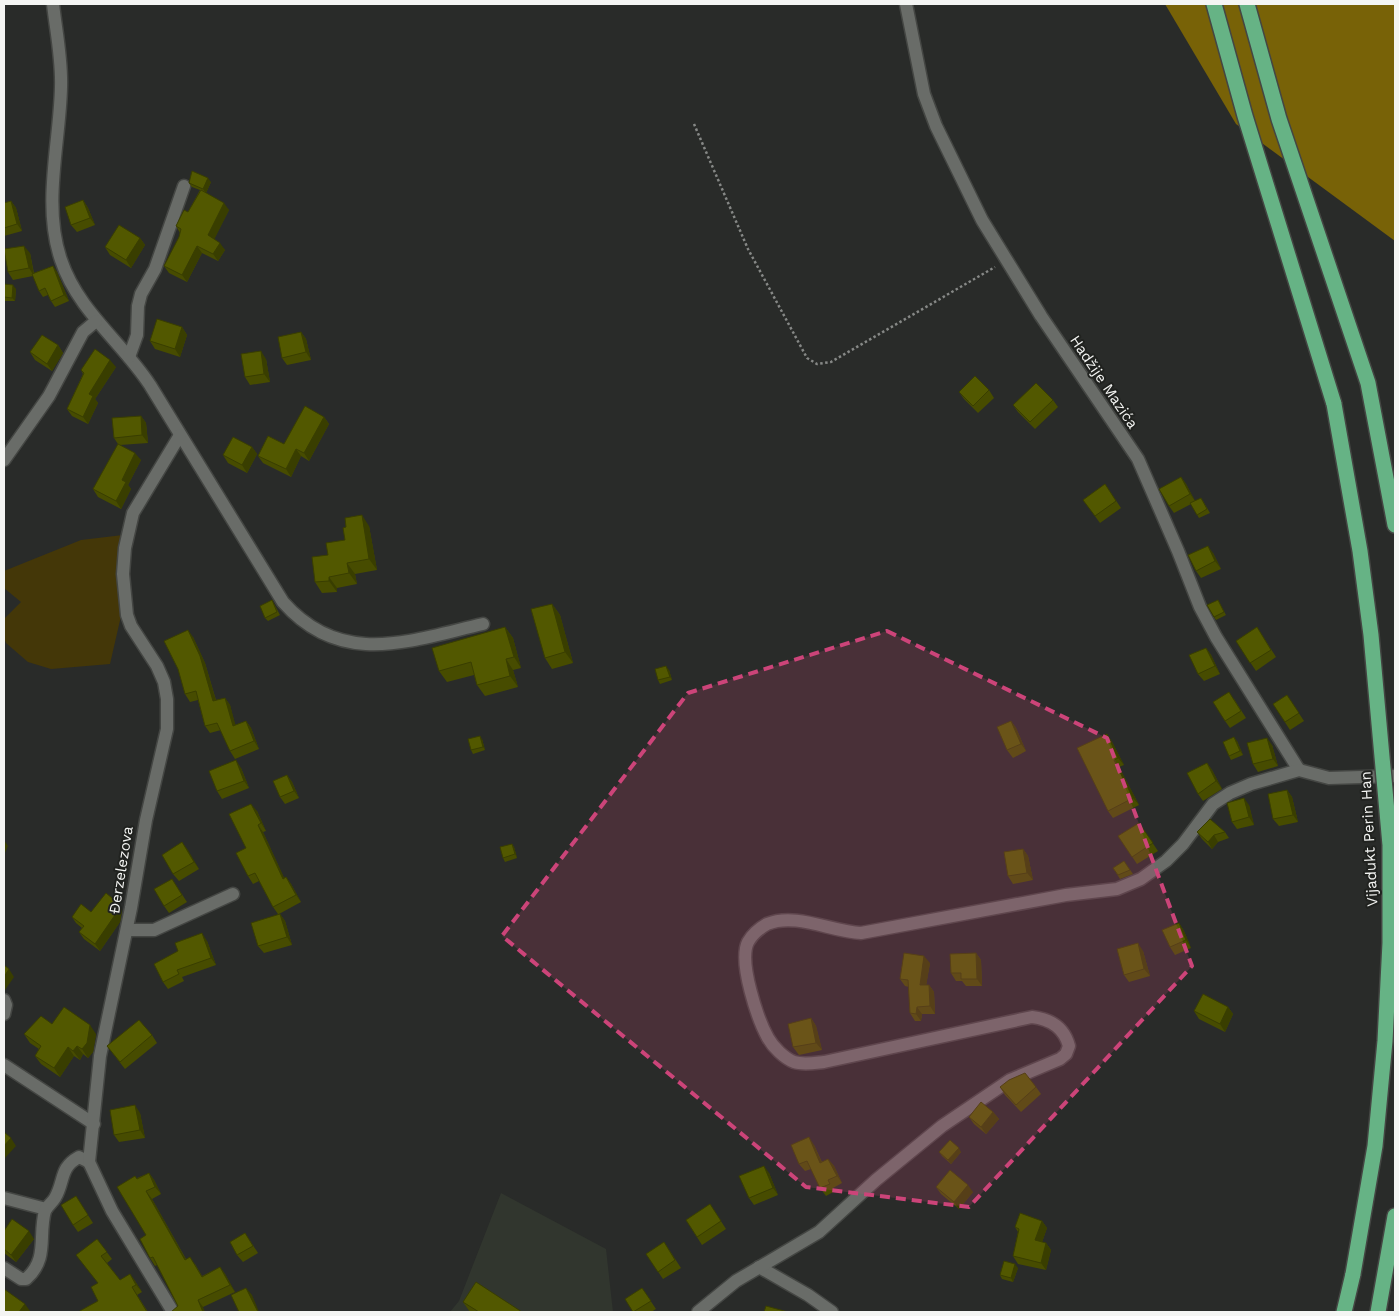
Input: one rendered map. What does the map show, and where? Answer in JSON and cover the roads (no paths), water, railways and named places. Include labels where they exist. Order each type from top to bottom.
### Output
[{"type":"highway","name":"Vijadukt Perin Han","points":[[1214,4],[1245,116],[1334,404],[1360,551],[1369,616],[1390,845],[1390,943],[1385,1040],[1375,1146],[1353,1274],[1344,1312]]},
{"type":"highway","points":[[1247,4],[1278,119],[1368,383],[1395,525]]},
{"type":"highway","points":[[1378,1312],[1395,1216]]},
{"type":"street","points":[[53,4],[62,86],[54,183],[54,227],[60,259],[71,282],[96,321],[129,357],[150,385],[284,602],[297,618],[313,630],[332,639],[353,643],[400,642],[483,624]]},
{"type":"street","name":"Hadžije Mazića","points":[[906,4],[924,94],[954,163],[1005,261],[1076,371],[1138,459],[1200,607],[1216,637],[1299,770]]},
{"type":"street","points":[[129,357],[137,335],[138,306],[141,294],[158,260],[184,186]]},
{"type":"street","points":[[4,460],[49,396],[83,332],[96,321]]},
{"type":"street","name":"Đerzelezova","points":[[88,1162],[94,1124],[100,1056],[127,930],[146,820],[165,746],[167,706],[164,682],[157,666],[130,626],[127,615],[123,574],[125,548],[133,514],[180,435]]},
{"type":"street","points":[[698,1312],[736,1281],[820,1232],[876,1180],[942,1126],[1010,1080],[1060,1059],[1069,1046],[1067,1037],[1061,1028],[1050,1021],[1032,1017],[824,1062],[806,1064],[794,1062],[775,1048],[768,1039],[758,1014],[745,955],[747,944],[754,933],[767,924],[799,921],[845,932],[862,933],[1066,896],[1117,889],[1141,879],[1166,861],[1182,844],[1213,804],[1230,793],[1251,784],[1299,770],[1329,778],[1395,776]]},
{"type":"street","points":[[127,930],[154,930],[233,894]]},
{"type":"street","points":[[4,1000],[6,1005],[4,1014]]},
{"type":"street","points":[[4,1066],[94,1124]]},
{"type":"street","points":[[4,1268],[21,1279],[26,1279],[40,1263],[46,1209],[54,1199],[68,1163],[79,1157],[88,1162],[112,1211],[173,1312]]},
{"type":"street","points":[[4,1198],[46,1209]]},
{"type":"street","points":[[759,1267],[808,1295],[832,1312]]}]
